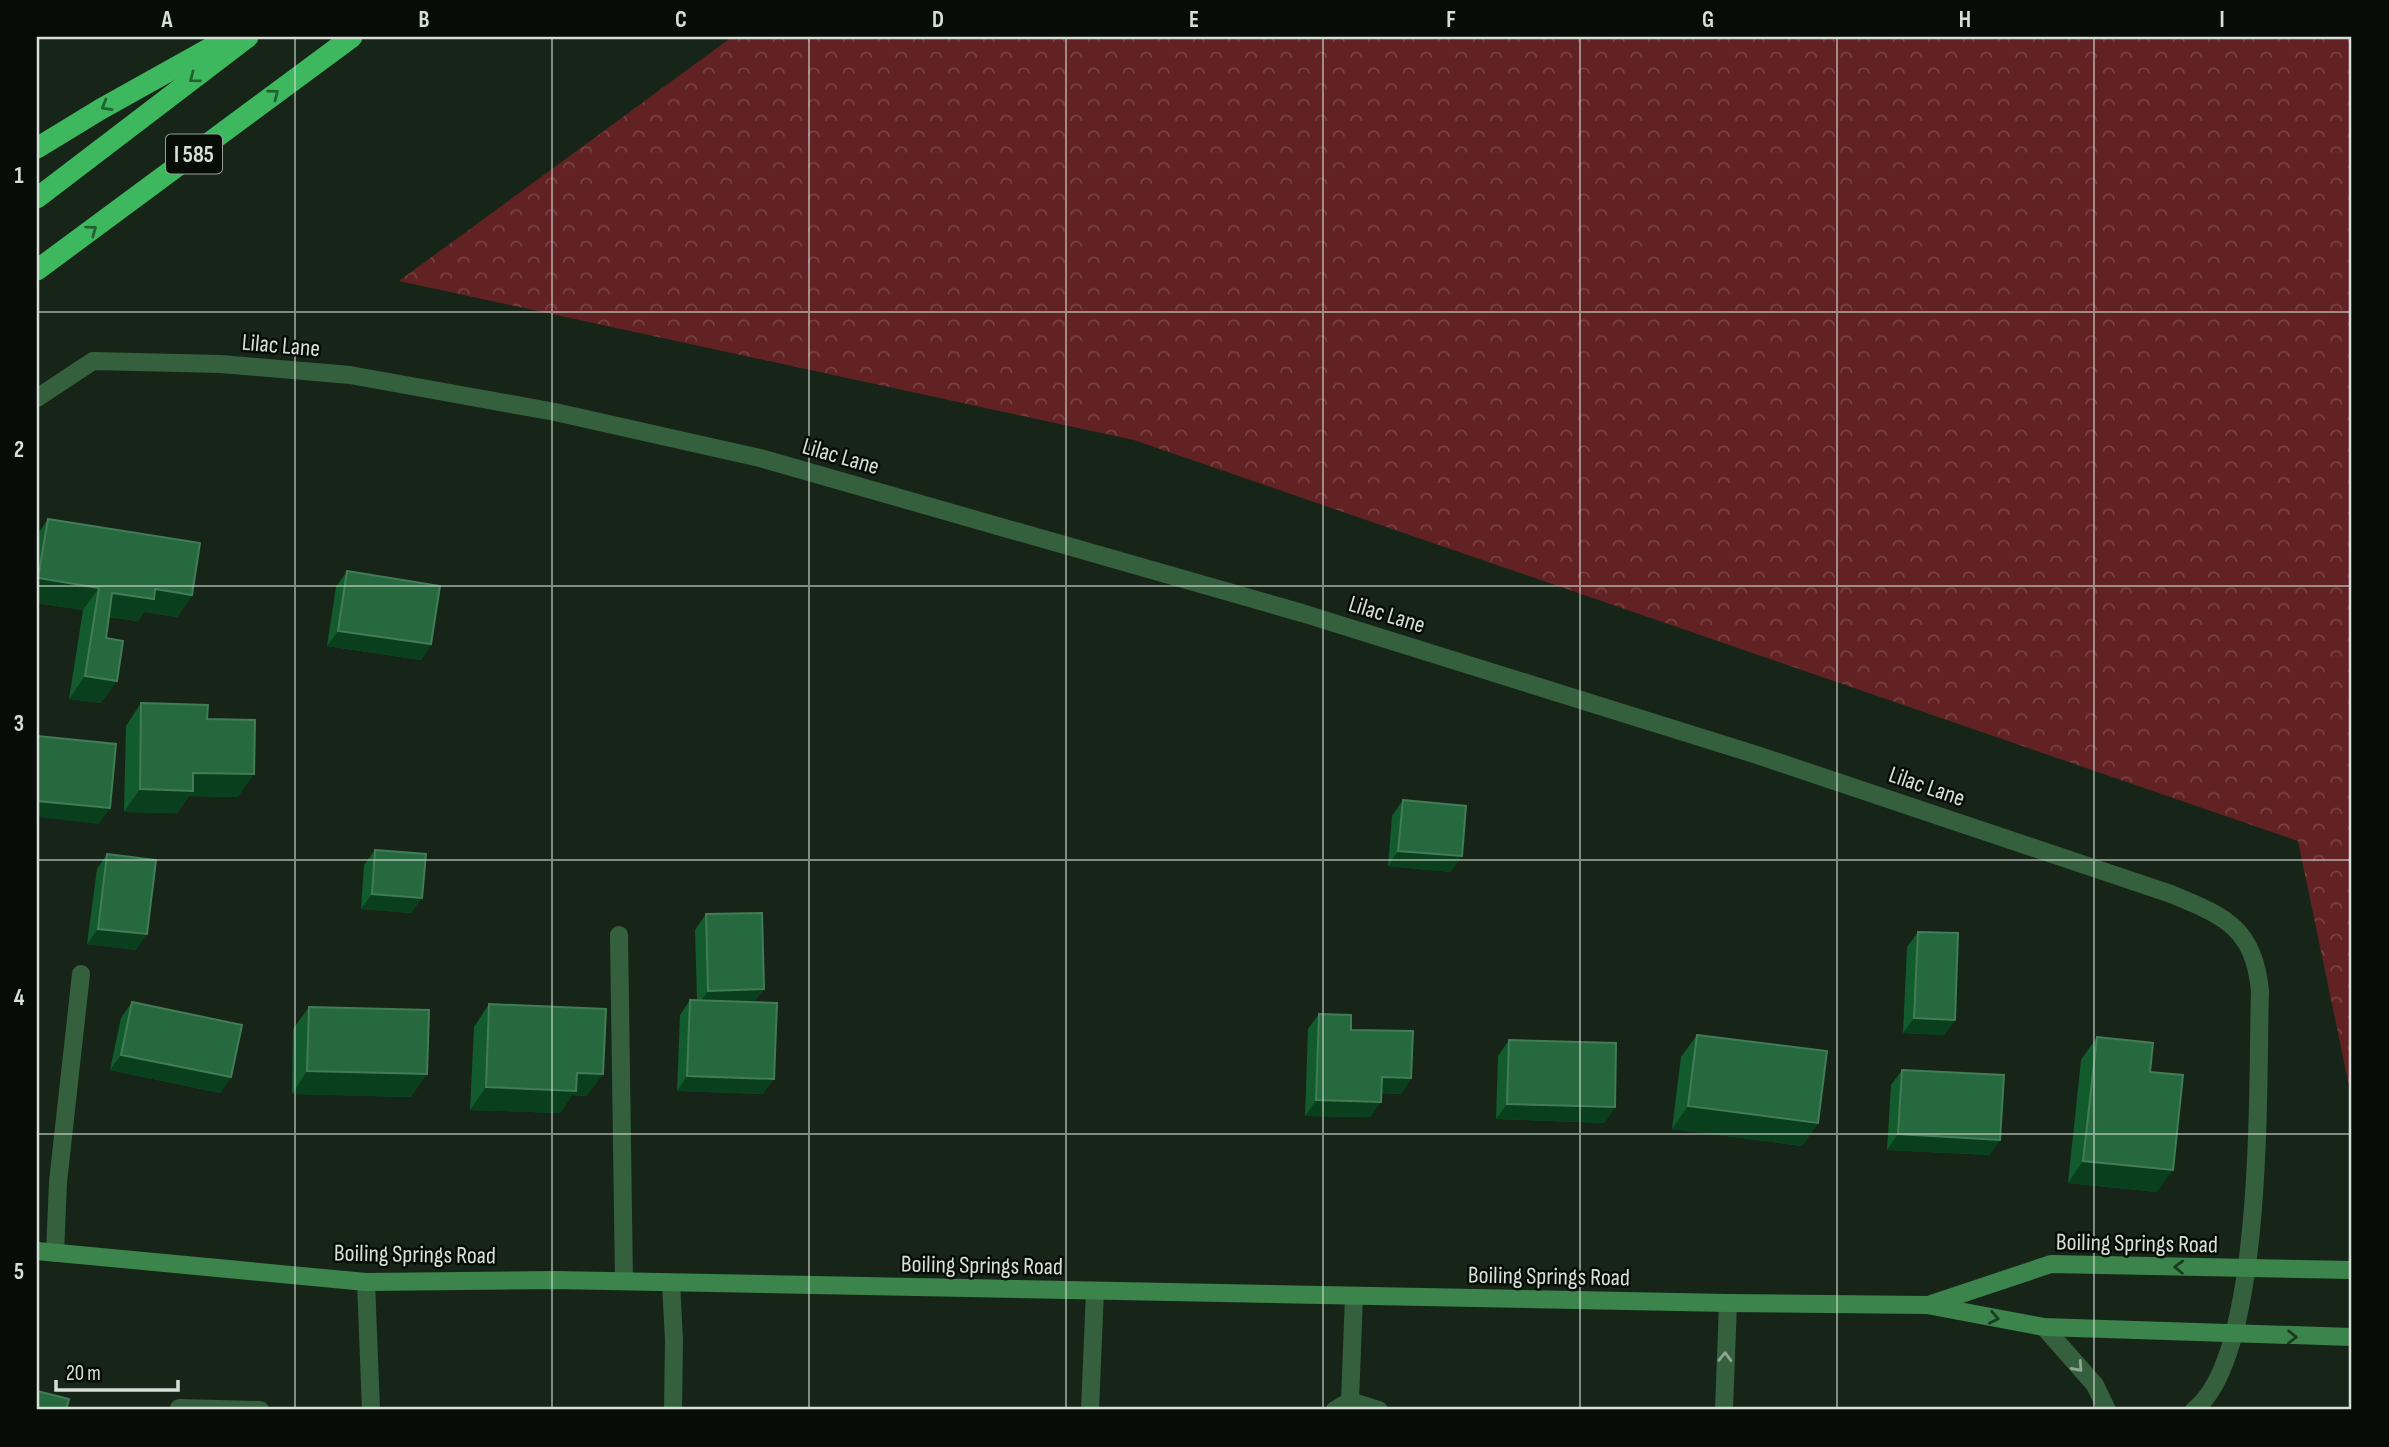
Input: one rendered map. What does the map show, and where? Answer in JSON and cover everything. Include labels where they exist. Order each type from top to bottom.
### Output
[{"type":"highway","points":[[37,148],[230,37]]},
{"type":"highway","name":"I 585","points":[[37,198],[248,37]]},
{"type":"highway","name":"I 585","points":[[37,270],[352,37]]},
{"type":"main road","name":"Boiling Springs Road","points":[[37,1251],[366,1282],[624,1281],[1728,1304],[1927,1305],[2044,1327],[2352,1338]]},
{"type":"main road","name":"Boiling Springs Road","points":[[1927,1305],[2051,1264],[2352,1270]]},
{"type":"street","name":"Lilac Lane","points":[[37,398],[93,361],[221,364],[350,375],[555,412],[760,458],[1328,621],[1757,755],[2182,899],[2218,914],[2232,924],[2251,953],[2258,971],[2260,991],[2253,1215],[2247,1269],[2233,1335],[2220,1379],[2202,1405],[2194,1410]]},
{"type":"street","points":[[619,935],[624,1281]]},
{"type":"street","points":[[55,1253],[58,1182],[81,974]]},
{"type":"street","points":[[366,1282],[371,1410]]},
{"type":"street","points":[[671,1283],[674,1340],[673,1410]]},
{"type":"street","points":[[1090,1410],[1095,1292]]},
{"type":"street","points":[[1354,1296],[1342,1406],[1379,1410]]},
{"type":"street","points":[[1724,1410],[1728,1304]]},
{"type":"street","points":[[2044,1327],[2095,1385],[2107,1410]]},
{"type":"street","points":[[179,1410],[260,1410]]},
{"type":"green space","points":[[732,37],[2352,37],[2352,1100],[2298,841],[1134,440],[399,281]]},
{"type":"building","points":[[48,519],[200,543],[192,595],[155,589],[154,599],[112,593],[106,638],[123,641],[117,681],[85,676],[99,588],[38,578]]},
{"type":"building","points":[[347,571],[440,586],[431,644],[338,631]]},
{"type":"building","points":[[141,703],[208,705],[207,719],[255,720],[254,774],[193,773],[193,791],[140,789]]},
{"type":"building","points":[[37,736],[116,744],[110,808],[37,801]]},
{"type":"building","points":[[1403,800],[1466,806],[1462,856],[1398,851]]},
{"type":"building","points":[[375,850],[426,854],[422,898],[372,894]]},
{"type":"building","points":[[107,854],[156,860],[147,934],[98,929]]},
{"type":"building","points":[[762,913],[764,989],[708,991],[706,914]]},
{"type":"building","points":[[1918,932],[1958,933],[1955,1020],[1914,1018]]},
{"type":"building","points":[[690,1000],[777,1003],[774,1079],[687,1076]]},
{"type":"building","points":[[132,1002],[242,1025],[231,1077],[121,1055]]},
{"type":"building","points":[[489,1004],[606,1009],[603,1074],[577,1073],[576,1091],[486,1087]]},
{"type":"building","points":[[309,1007],[429,1010],[427,1074],[307,1071]]},
{"type":"building","points":[[1319,1014],[1351,1015],[1351,1030],[1413,1031],[1411,1078],[1382,1077],[1381,1102],[1316,1100]]},
{"type":"building","points":[[1697,1035],[1827,1051],[1818,1123],[1688,1106]]},
{"type":"building","points":[[2097,1037],[2153,1043],[2150,1072],[2183,1075],[2173,1170],[2083,1161]]},
{"type":"building","points":[[1509,1040],[1616,1043],[1615,1107],[1507,1104]]},
{"type":"building","points":[[1902,1070],[2004,1075],[2000,1140],[1898,1134]]},
{"type":"building","points":[[37,1391],[69,1399],[66,1410],[37,1410]]}]
